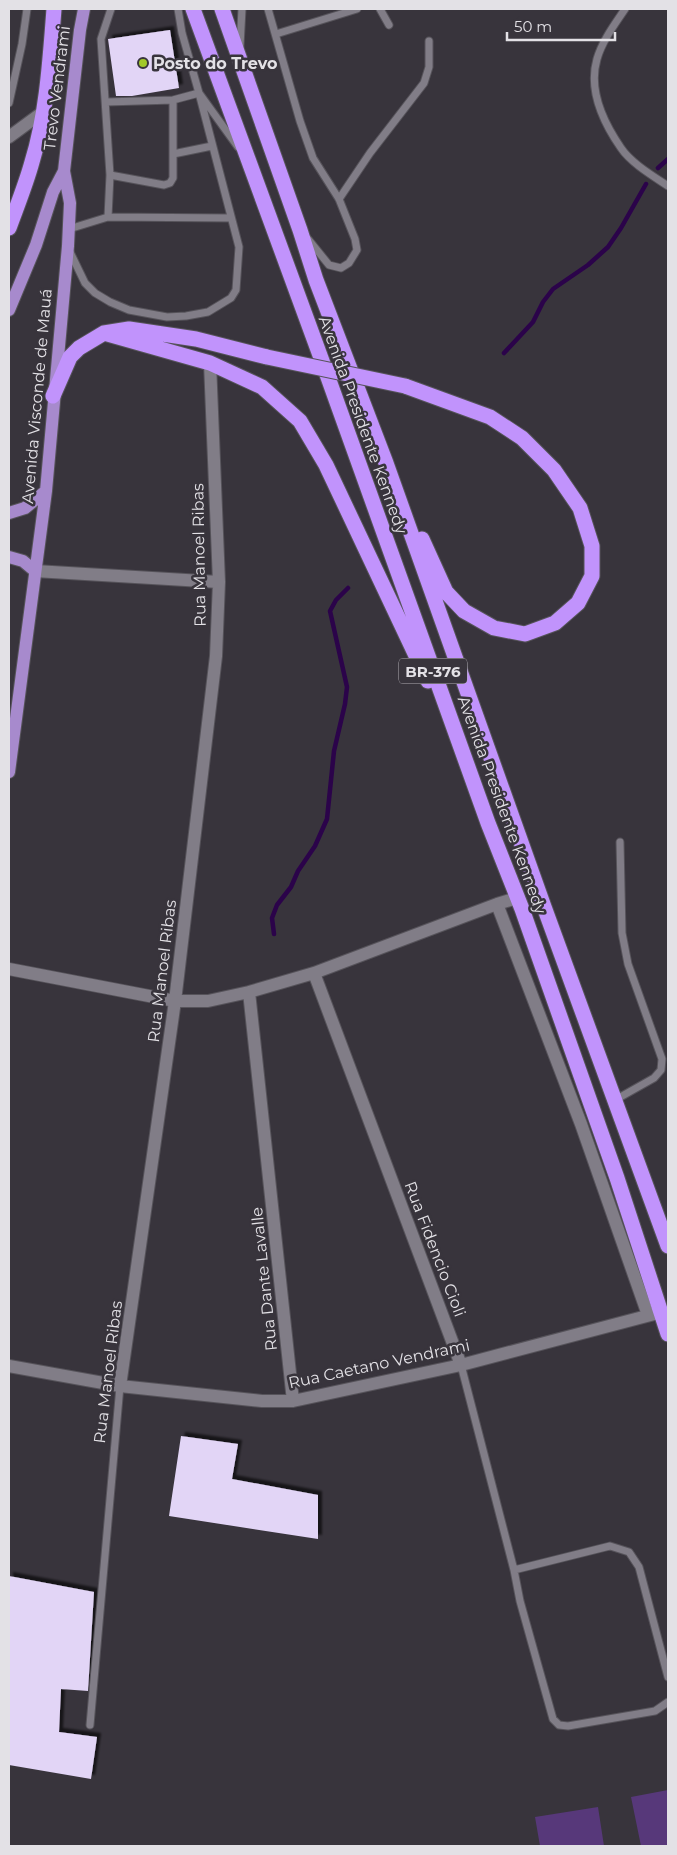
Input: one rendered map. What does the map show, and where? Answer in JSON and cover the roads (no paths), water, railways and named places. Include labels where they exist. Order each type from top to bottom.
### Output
[{"type":"highway","points":[[9,228],[33,162],[43,112],[54,9]]},
{"type":"highway","name":"Avenida Presidente Kennedy","points":[[192,9],[325,368],[617,1178],[655,1314],[668,1334]]},
{"type":"highway","name":"Avenida Presidente Kennedy","points":[[222,9],[316,280],[386,463],[668,1246]]},
{"type":"highway","points":[[53,396],[70,357],[79,348],[104,333],[129,329],[196,339],[267,357],[405,386],[490,417],[522,438],[554,470],[580,508],[592,546],[592,576],[578,603],[554,623],[524,634],[494,628],[464,611],[446,592],[386,463]]},
{"type":"highway","points":[[104,333],[210,362],[262,387],[300,421],[326,465],[440,707],[488,823]]},
{"type":"main road","name":"Trevo Vendrami","points":[[64,171],[84,9]]},
{"type":"main road","name":"Avenida Visconde de Mauá","points":[[9,772],[46,491],[69,229],[70,203],[64,171]]},
{"type":"main road","name":"Avenida Visconde de Mauá","points":[[9,310],[36,245],[53,192],[64,171]]},
{"type":"main road","points":[[9,513],[25,508],[46,491]]},
{"type":"main road","points":[[9,557],[23,561],[35,571]]},
{"type":"street","points":[[9,137],[43,112]]},
{"type":"street","name":"Rua Manoel Ribas","points":[[120,1386],[176,1001],[216,656],[219,582],[210,362]]},
{"type":"street","points":[[35,571],[219,582]]},
{"type":"street","points":[[9,969],[176,1001],[208,1001],[249,992],[314,973],[517,898]]},
{"type":"street","points":[[497,904],[655,1314]]},
{"type":"street","name":"Rua Fidencio Cioli","points":[[314,973],[461,1365]]},
{"type":"street","name":"Rua Dante Lavalle","points":[[249,992],[294,1401]]},
{"type":"street","name":"Rua Caetano Vendrami","points":[[9,1366],[120,1386],[262,1402],[294,1401],[461,1365],[655,1314]]},
{"type":"lane","points":[[9,103],[22,44],[27,9]]},
{"type":"lane","points":[[108,216],[110,175],[100,39],[111,9]]},
{"type":"lane","points":[[68,246],[85,283],[95,293],[129,310],[167,317],[208,312],[231,298],[236,290],[238,247],[182,33],[178,9]]},
{"type":"lane","points":[[242,9],[240,45],[243,71]]},
{"type":"lane","points":[[268,9],[300,121],[313,158],[339,199],[357,250],[349,263],[342,268],[329,265],[300,230]]},
{"type":"lane","points":[[276,34],[357,9]]},
{"type":"lane","points":[[380,9],[389,24]]},
{"type":"lane","points":[[625,9],[597,58],[593,83],[599,107],[622,149],[648,174],[668,186]]},
{"type":"lane","points":[[339,199],[370,153],[424,83],[429,68],[429,41]]},
{"type":"lane","points":[[106,102],[173,100],[199,93]]},
{"type":"lane","points":[[199,93],[247,159]]},
{"type":"lane","points":[[110,175],[164,185],[170,183],[173,178],[174,154],[173,100]]},
{"type":"lane","points":[[174,154],[212,146]]},
{"type":"lane","points":[[69,229],[108,216],[231,218]]},
{"type":"lane","points":[[615,1100],[654,1078],[661,1070],[662,1059],[628,964],[622,933],[620,842]]},
{"type":"lane","name":"Rua Fidencio Cioli","points":[[461,1365],[520,1600],[552,1718],[558,1725],[568,1726],[655,1711],[668,1702]]},
{"type":"lane","name":"Rua Manoel Ribas","points":[[90,1725],[120,1386]]},
{"type":"lane","points":[[514,1570],[610,1546],[629,1552],[639,1567],[668,1677]]},
{"type":"waterway","points":[[658,168],[668,159]]},
{"type":"waterway","points":[[504,353],[533,322],[543,302],[553,289],[588,265],[608,247],[646,184]]},
{"type":"waterway","points":[[274,934],[272,918],[277,905],[291,887],[298,871],[315,846],[327,819],[334,751],[347,687],[330,611],[336,600],[348,588]]},
{"type":"place","name":"Posto do Trevo","points":[[143,63]]}]
